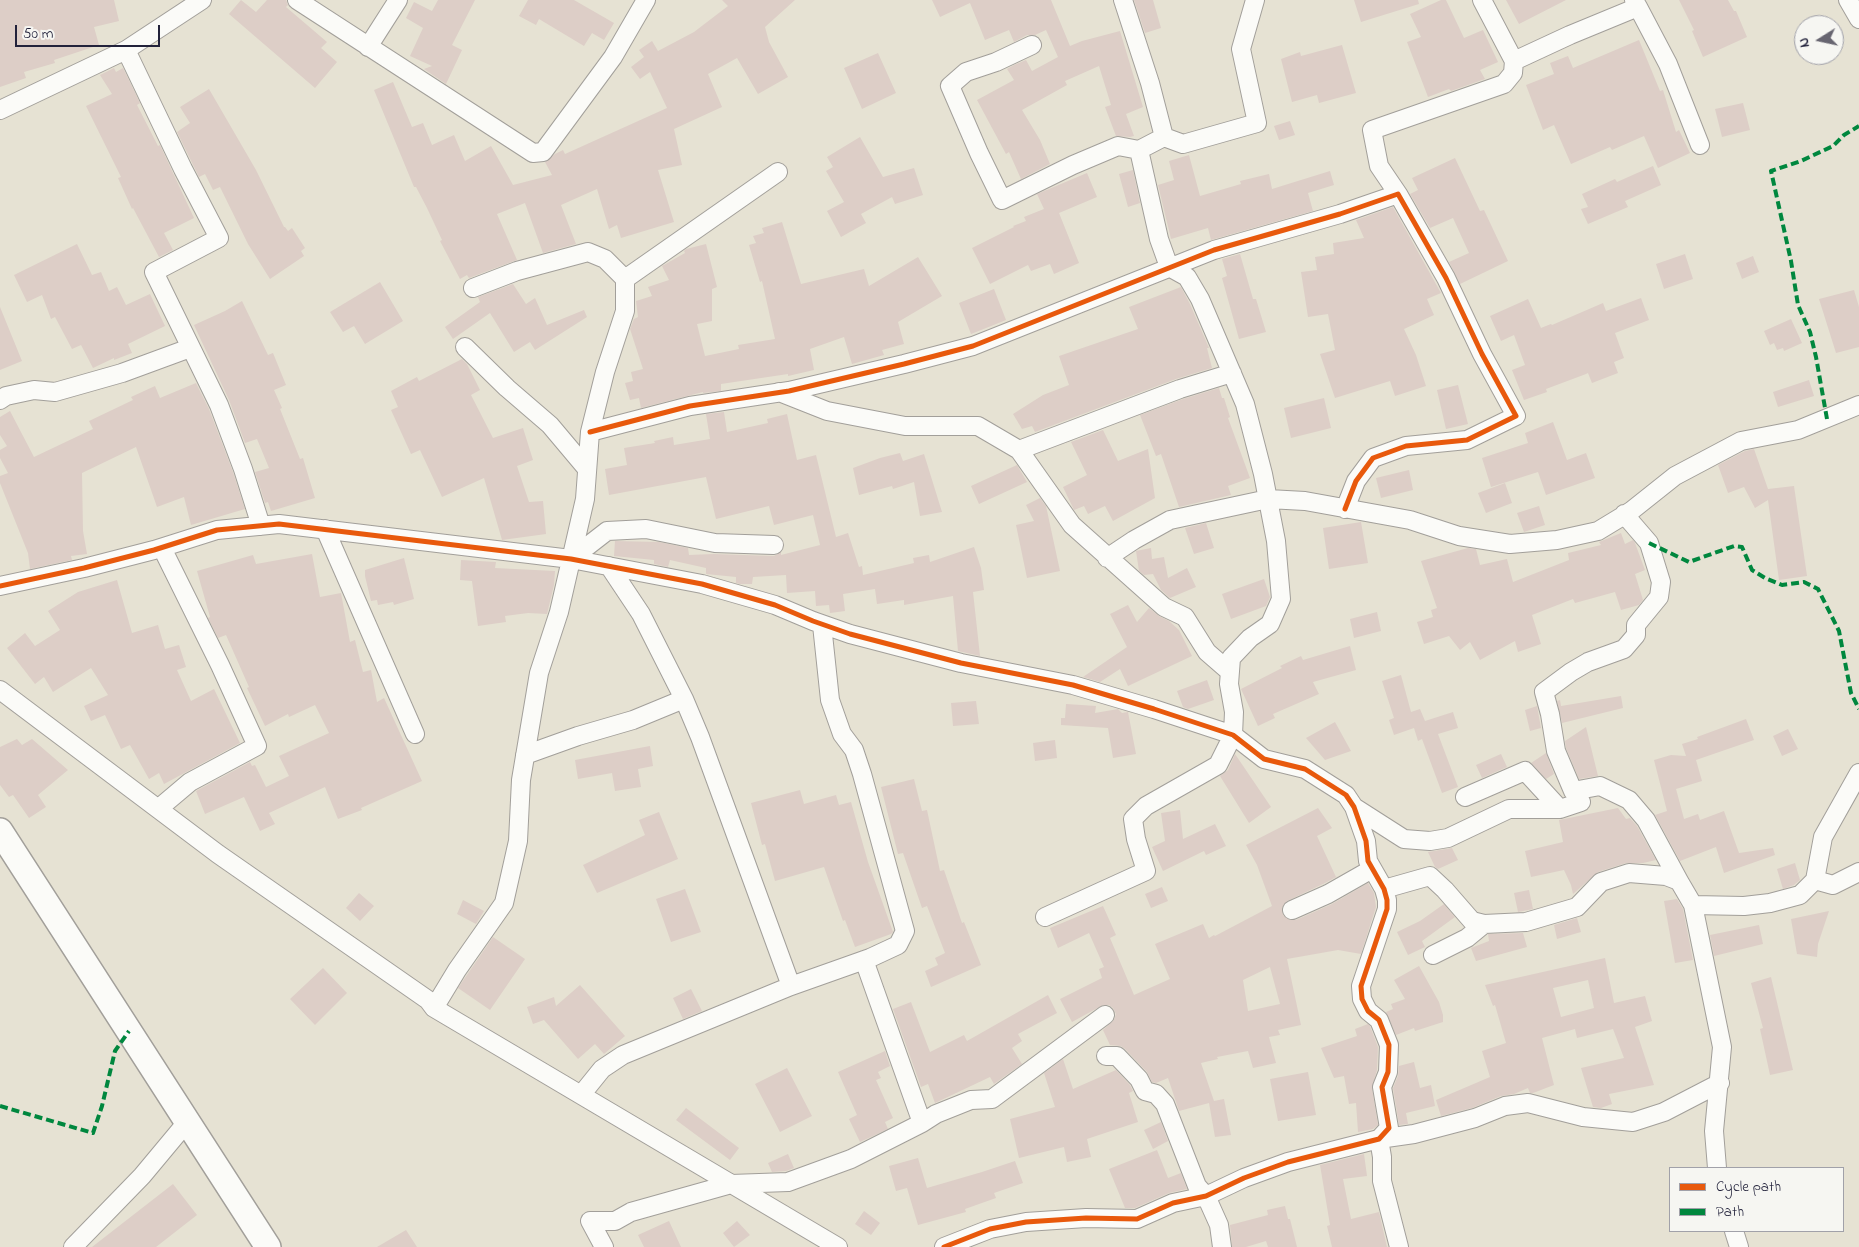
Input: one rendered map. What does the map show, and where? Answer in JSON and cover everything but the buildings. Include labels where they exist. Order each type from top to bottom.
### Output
[{"type":"street","points":[[0,110],[126,50],[202,0]]},
{"type":"street","points":[[297,0],[533,153],[544,152],[613,57],[646,0]]},
{"type":"street","points":[[368,47],[398,0]]},
{"type":"street","points":[[1123,0],[1150,83],[1164,137]]},
{"type":"street","points":[[1032,45],[996,62],[966,72],[950,86],[1002,200],[1073,165],[1118,146],[1139,150],[1164,137],[1183,144],[1257,123],[1241,49],[1255,0]]},
{"type":"street","points":[[1345,509],[1356,481],[1373,458],[1406,446],[1467,440],[1516,416],[1482,354],[1446,278],[1398,194],[1379,166],[1372,130],[1504,84],[1513,73],[1514,61],[1482,0]]},
{"type":"street","points":[[1848,0],[1859,19]]},
{"type":"street","points":[[1514,61],[1636,4],[1668,64],[1700,145]]},
{"type":"street","points":[[126,50],[183,169],[219,238],[154,272],[219,405],[243,469],[261,526]]},
{"type":"street","points":[[1045,917],[1146,871],[1136,839],[1133,819],[1146,806],[1218,765],[1233,735],[1234,712],[1229,684],[1231,658],[1250,638],[1270,624],[1281,599],[1276,541],[1263,474],[1245,404],[1204,308],[1187,276],[1169,267],[1159,239],[1139,150]]},
{"type":"street","points":[[625,279],[778,172]]},
{"type":"street","points":[[590,432],[690,406],[778,392],[904,364],[973,346],[1214,250],[1340,214],[1398,194]]},
{"type":"street","points":[[434,1008],[457,970],[504,903],[518,841],[521,780],[539,673],[559,612],[585,499],[590,432],[605,372],[625,311],[625,279],[605,259],[588,252],[517,271],[474,288]]},
{"type":"street","points":[[465,347],[507,388],[550,425],[587,469]]},
{"type":"street","points":[[0,400],[6,396],[34,390],[55,392],[122,374],[190,348]]},
{"type":"street","points":[[1019,450],[1171,392],[1232,373]]},
{"type":"street","points":[[778,392],[827,411],[905,426],[978,426],[1019,450],[1072,526],[1164,607],[1185,617],[1207,652],[1230,672]]},
{"type":"street","points":[[1107,558],[1170,520],[1268,499],[1305,501],[1410,520],[1459,536],[1510,544],[1557,540],[1598,531],[1675,476],[1740,441],[1798,430],[1859,405]]},
{"type":"street","points":[[1354,807],[1404,839],[1430,841],[1448,838],[1510,809],[1560,809],[1581,802],[1573,791],[1556,751],[1544,692],[1580,667],[1624,649],[1636,636],[1636,625],[1658,597],[1661,582],[1649,543],[1624,514]]},
{"type":"street","points":[[0,586],[84,568],[162,548],[217,530],[279,524],[325,529],[571,559],[702,584],[775,605],[850,634],[961,663],[1072,685],[1233,735],[1264,759],[1305,769],[1346,795],[1354,807],[1366,841],[1368,862],[1384,888],[1387,909],[1360,986],[1362,999],[1368,1011],[1379,1020],[1389,1045],[1388,1072],[1382,1088],[1389,1128],[1379,1139]]},
{"type":"street","points":[[325,529],[415,734]]},
{"type":"street","points":[[571,559],[607,531],[646,529],[715,543],[774,545]]},
{"type":"street","points":[[158,809],[190,782],[257,746],[162,548]]},
{"type":"street","points":[[609,566],[641,614],[684,698],[791,986]]},
{"type":"street","points":[[581,1095],[602,1069],[623,1055],[791,986],[864,960],[898,945],[905,931],[862,774],[854,750],[842,734],[830,700],[822,624]]},
{"type":"street","points":[[0,690],[218,854],[428,1000],[434,1008],[838,1247]]},
{"type":"street","points":[[525,755],[578,736],[633,720],[684,698]]},
{"type":"street","points":[[1465,797],[1524,771],[1560,809]]},
{"type":"street","points":[[1693,905],[1744,906],[1770,903],[1800,895],[1815,880],[1823,837],[1859,772]]},
{"type":"street","points":[[1573,791],[1600,786],[1629,800],[1646,820],[1693,905],[1722,1047],[1714,1131],[1717,1167]]},
{"type":"street","points":[[0,831],[268,1247]]},
{"type":"street","points":[[1292,910],[1328,894],[1372,869]]},
{"type":"street","points":[[1815,880],[1833,885],[1859,872]]},
{"type":"street","points":[[1384,888],[1430,876],[1472,921],[1484,924],[1526,922],[1577,907],[1601,882],[1629,873],[1666,876],[1679,881]]},
{"type":"street","points":[[1433,955],[1467,938],[1484,924]]},
{"type":"street","points":[[864,960],[922,1123]]},
{"type":"street","points":[[604,1247],[590,1221],[615,1221],[630,1212],[731,1184],[788,1182],[851,1159],[936,1114],[971,1100],[992,1099],[1105,1015]]},
{"type":"street","points":[[1106,1056],[1117,1056],[1139,1079],[1145,1091],[1156,1094],[1165,1104],[1197,1186],[1206,1196],[1219,1225],[1222,1247]]},
{"type":"street","points":[[944,1247],[990,1229],[1026,1222],[1086,1218],[1137,1219],[1173,1203],[1206,1196],[1244,1178],[1288,1162],[1379,1139],[1414,1134],[1475,1118],[1505,1106],[1528,1103],[1583,1117],[1633,1122],[1664,1112],[1720,1083]]},
{"type":"street","points":[[78,1245],[142,1176],[187,1122]]},
{"type":"street","points":[[1379,1139],[1382,1157],[1382,1181],[1400,1247]]},
{"type":"street","points":[[1734,1232],[1740,1247]]},
{"type":"marked path","points":[[1827,419],[1810,332],[1798,305],[1791,261],[1771,171],[1801,161],[1833,146],[1844,135],[1859,126]]},
{"type":"marked path","points":[[1649,543],[1689,562],[1734,546],[1742,547],[1752,570],[1765,578],[1782,585],[1804,582],[1818,589],[1839,631],[1851,693],[1859,709]]},
{"type":"marked path","points":[[0,1106],[93,1133],[102,1106],[115,1051],[129,1031]]},
{"type":"cycle path","points":[[590,432],[690,406],[789,391],[973,346],[1214,250],[1340,214],[1398,194],[1446,278],[1482,354],[1516,416],[1467,440],[1406,446],[1373,458],[1356,481],[1345,509]]},
{"type":"cycle path","points":[[0,586],[84,568],[154,550],[217,530],[279,524],[571,559],[702,584],[775,605],[850,634],[961,663],[1073,685],[1154,709],[1233,735],[1264,759],[1305,769],[1346,795],[1354,807],[1366,841],[1368,861],[1384,889],[1387,900],[1387,909],[1361,986],[1362,999],[1368,1011],[1379,1020],[1389,1045],[1388,1072],[1382,1087],[1389,1128],[1379,1139],[1288,1162],[1244,1178],[1206,1196],[1173,1203],[1137,1219],[1086,1218],[1026,1222],[990,1229],[944,1247]]}]
